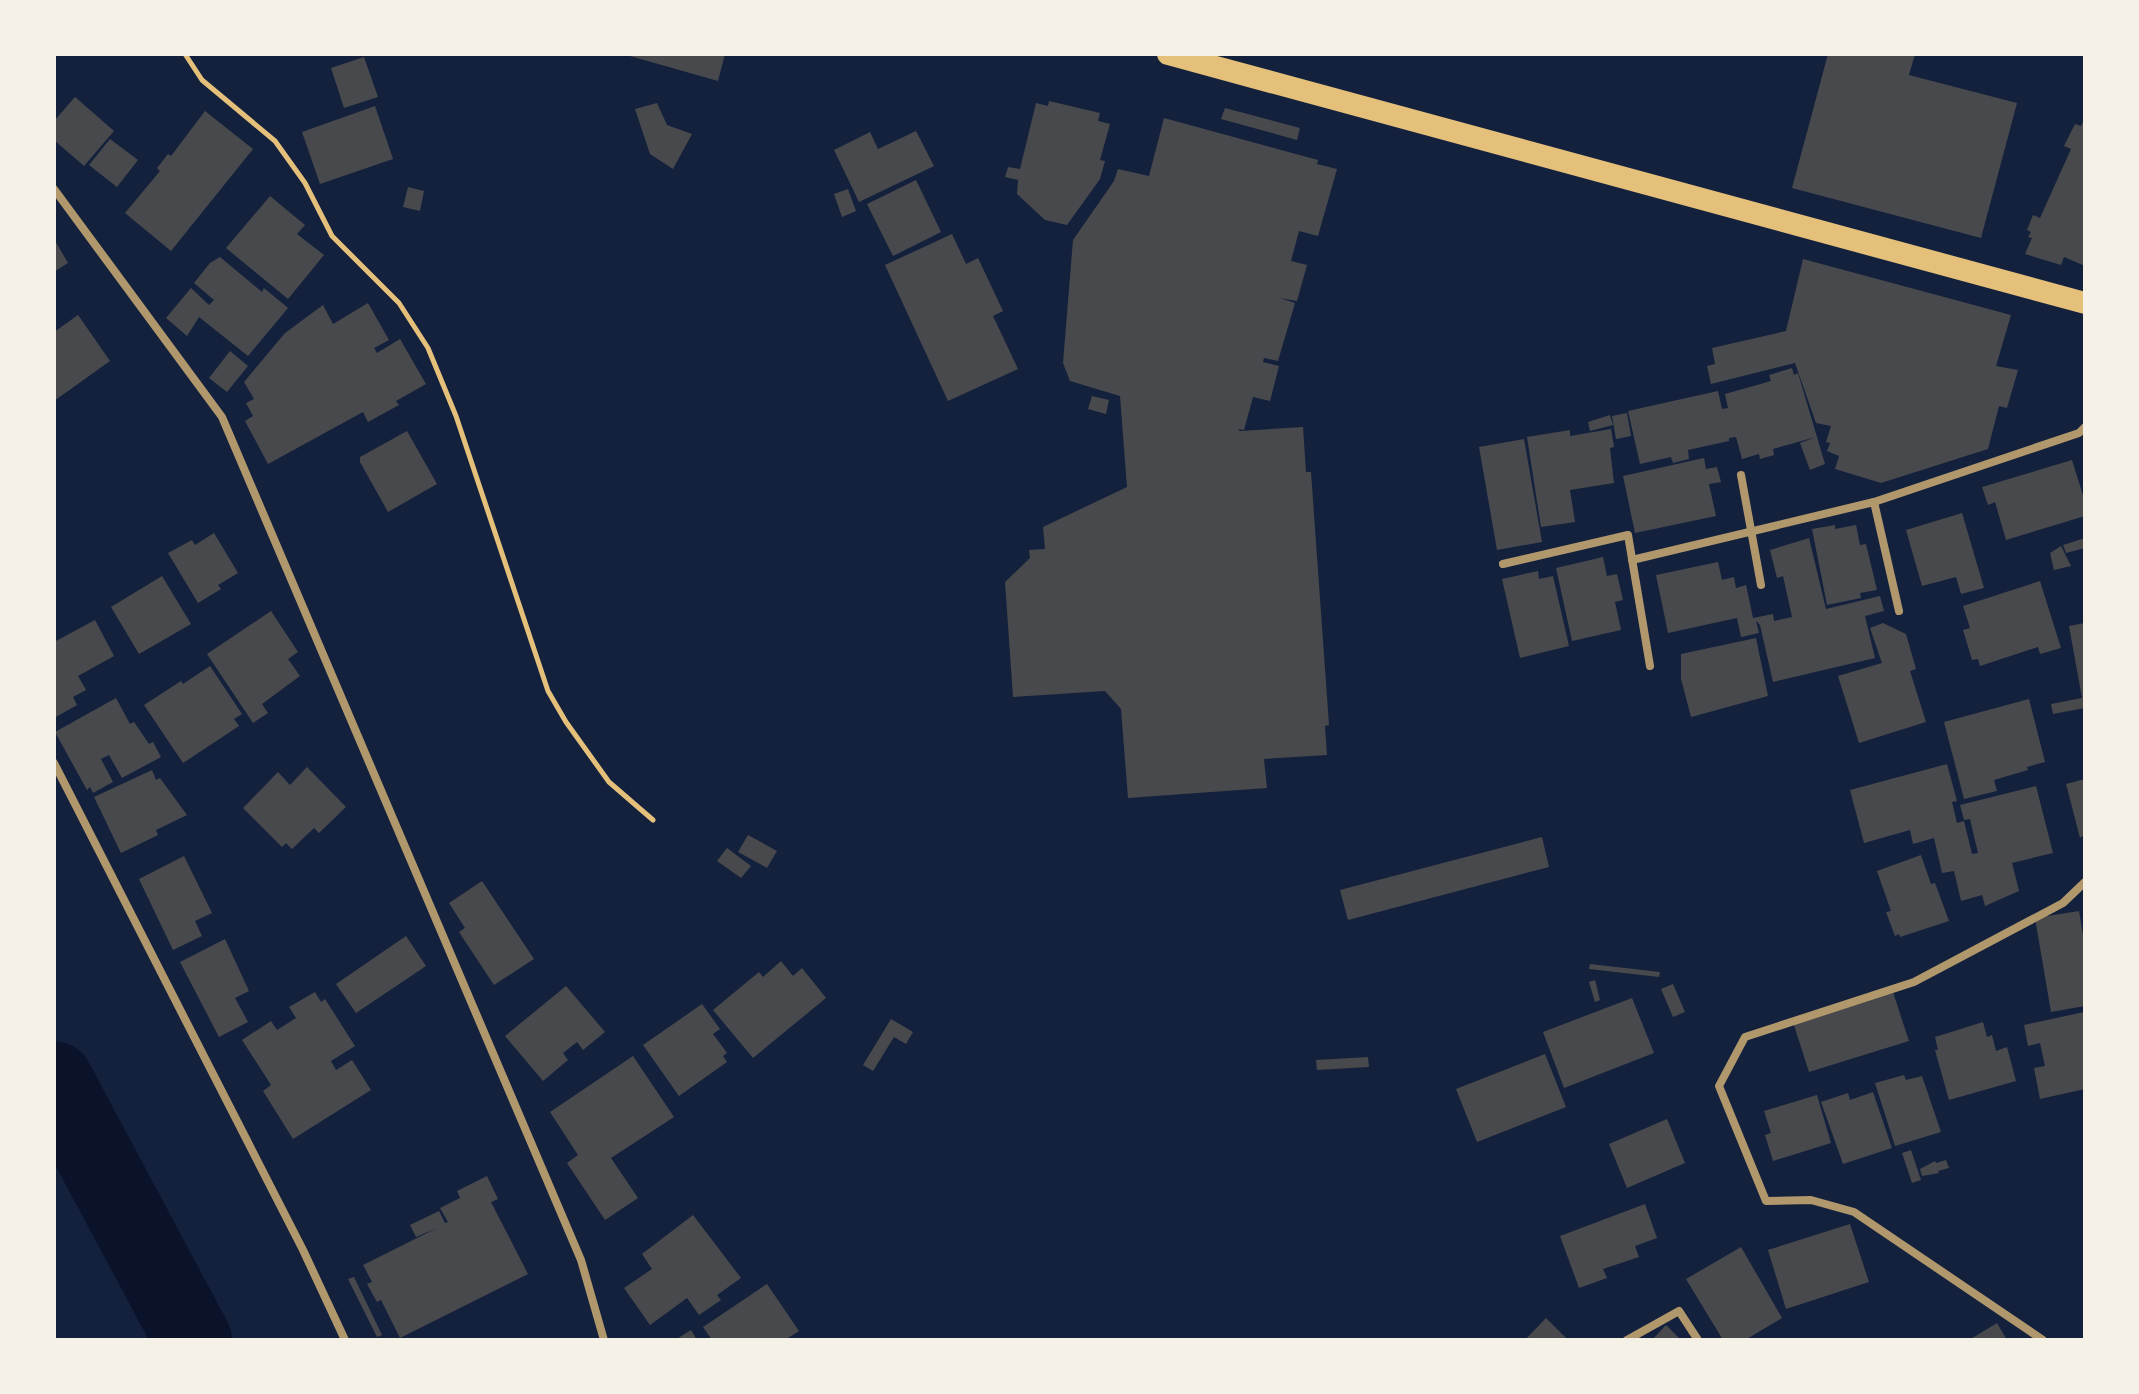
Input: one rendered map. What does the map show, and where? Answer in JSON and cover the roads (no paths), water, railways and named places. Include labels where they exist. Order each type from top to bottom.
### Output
[{"type":"highway","points":[[1168,54],[2085,303]]},
{"type":"street","points":[[54,189],[222,417],[581,1260],[604,1340]]},
{"type":"street","points":[[1632,560],[1874,502],[2079,433],[2085,427]]},
{"type":"street","points":[[1741,475],[1761,585]]},
{"type":"street","points":[[1874,502],[1899,611]]},
{"type":"street","points":[[1503,564],[1628,535],[1650,666]]},
{"type":"street","points":[[54,763],[303,1250],[345,1340]]},
{"type":"street","points":[[2043,1340],[1854,1212],[1811,1200],[1766,1201],[1719,1086],[1745,1037],[1914,982],[2063,903],[2085,882]]},
{"type":"street","points":[[1627,1340],[1679,1311],[1698,1340]]},
{"type":"waterway","points":[[54,1080],[193,1340]]}]
